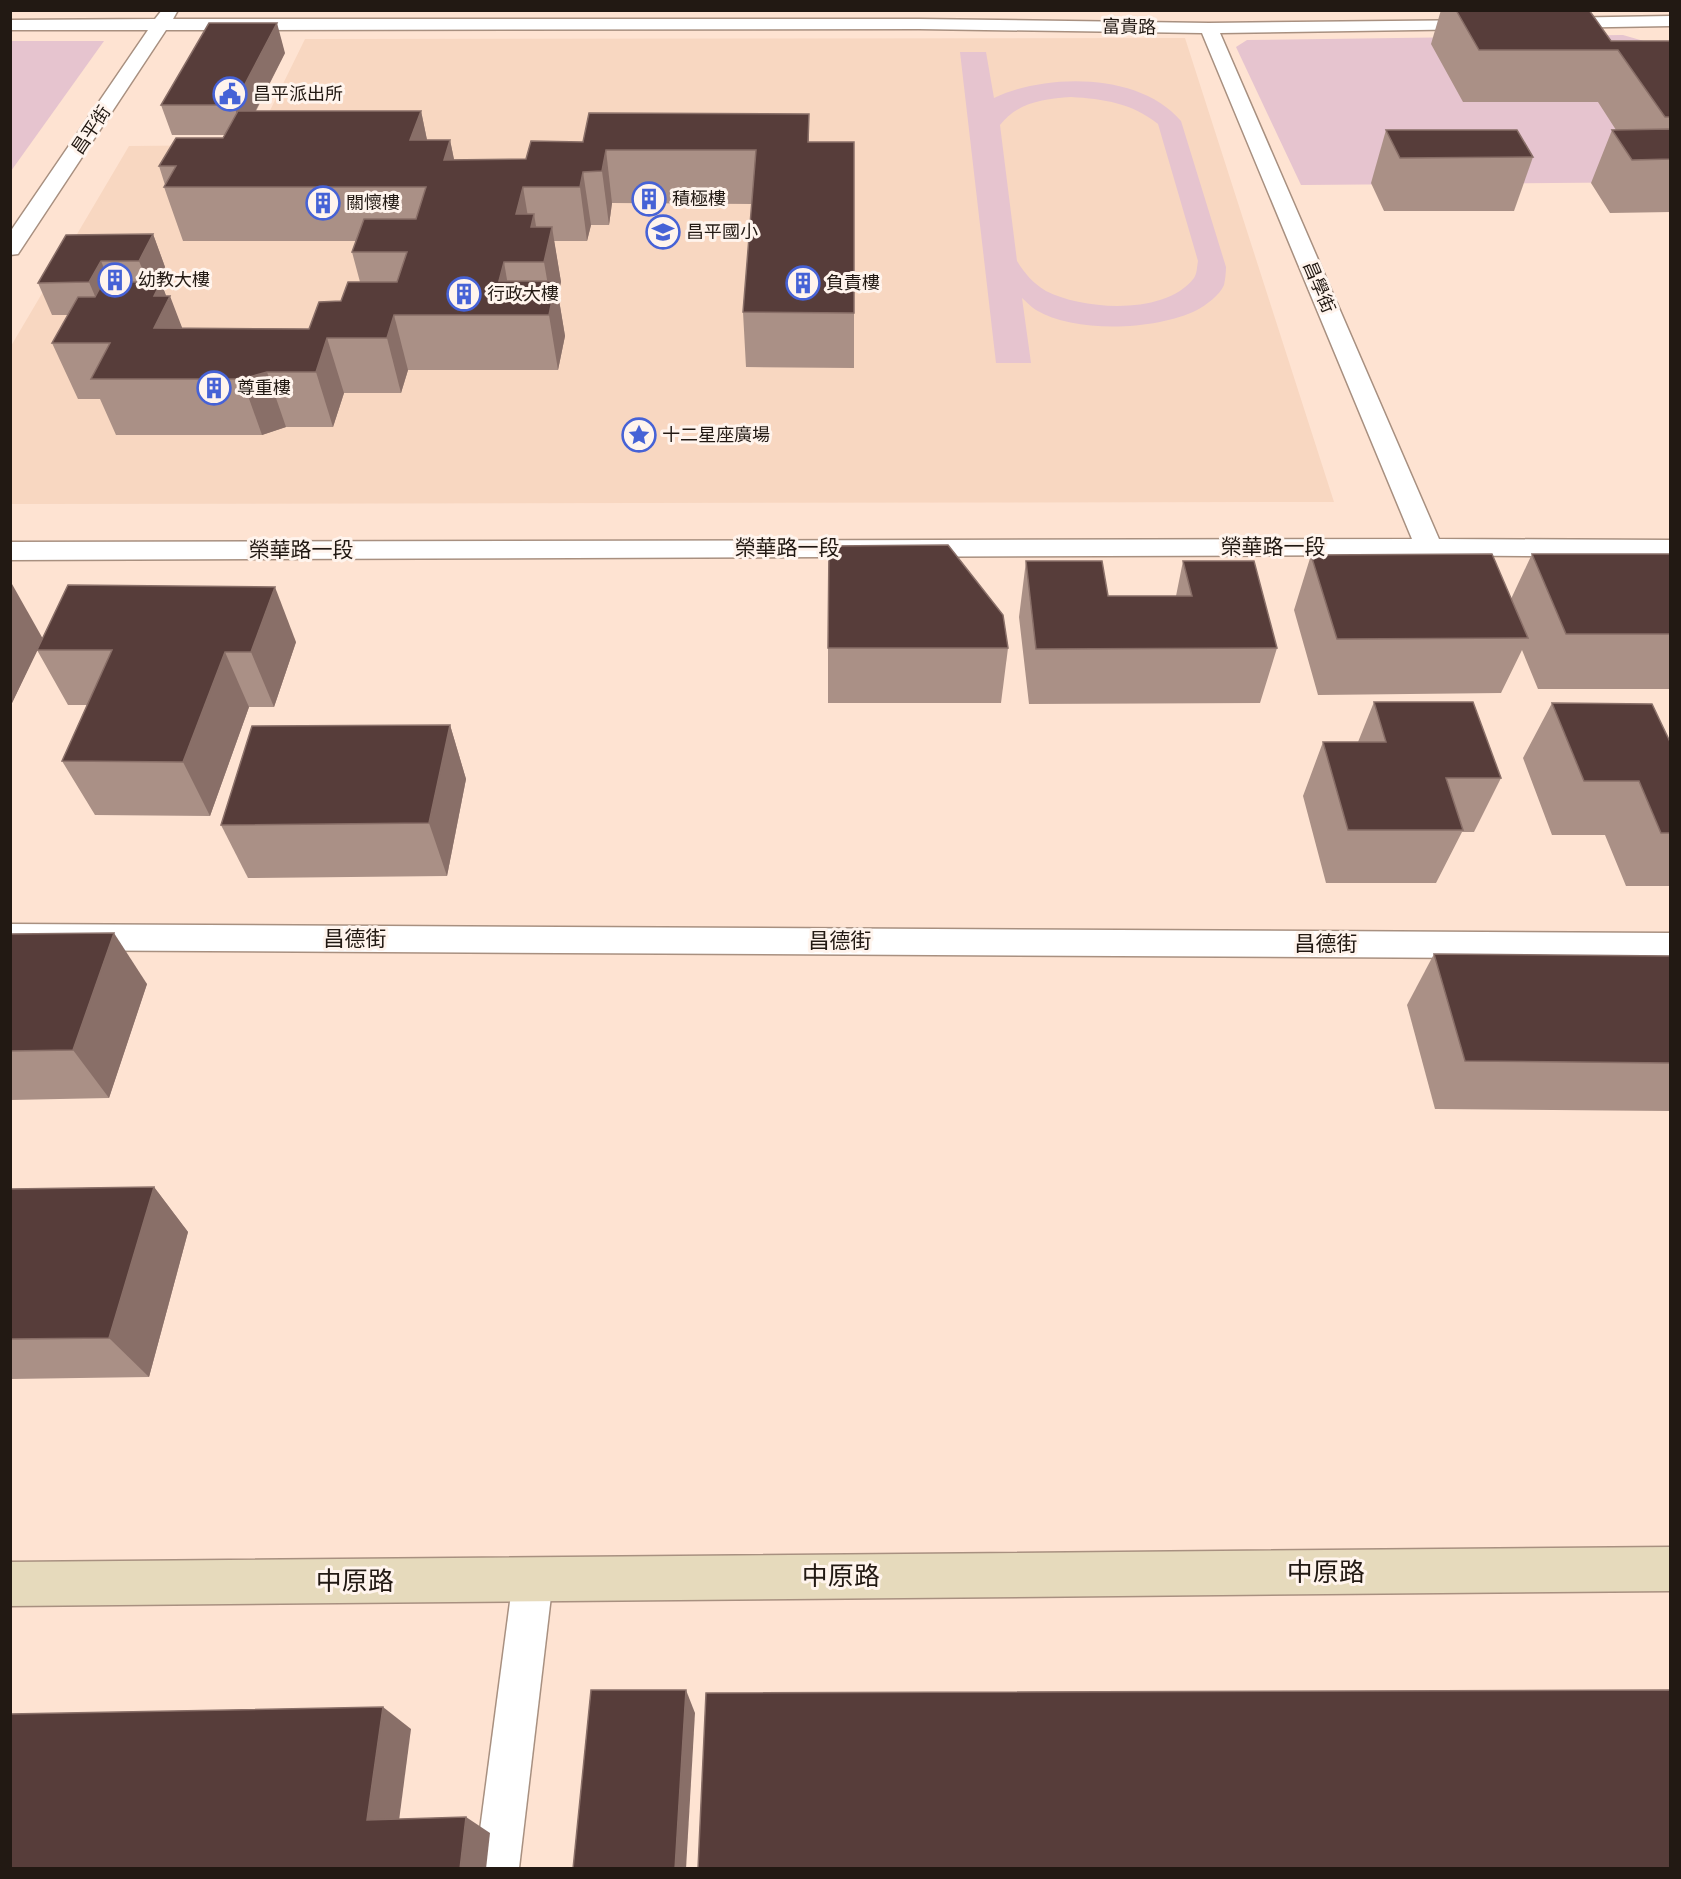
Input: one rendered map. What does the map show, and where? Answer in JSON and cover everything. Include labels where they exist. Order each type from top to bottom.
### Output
[{"type":"street","points":[[1658,10],[1671,21]]},
{"type":"street","name":"富貴路","points":[[10,25],[165,18],[919,17],[1209,28],[1505,23]]},
{"type":"street","name":"昌平街","points":[[10,249],[165,18]]},
{"type":"street","points":[[1540,23],[1671,21]]},
{"type":"street","name":"昌學街","points":[[1209,28],[1429,547]]},
{"type":"street","name":"榮華路一段","points":[[10,551],[1429,547],[1671,549]]},
{"type":"street","name":"昌德街","points":[[10,937],[1671,946]]},
{"type":"street","name":"中原路","points":[[10,1584],[1671,1569]]},
{"type":"lane","points":[[497,1869],[533,1579]]},
{"type":"shaded area","points":[[1623,35],[1654,44],[1670,182],[1301,185],[1236,47],[1247,40]]},
{"type":"shaded area","name":"昌平國小","points":[[1185,38],[1334,502],[11,504],[11,346],[129,146],[253,145],[305,39]]},
{"type":"shaded area","points":[[10,41],[104,41],[11,171]]},
{"type":"shaded area","points":[[960,52],[986,52],[994,98],[1039,84],[1065,81],[1092,82],[1142,93],[1163,105],[1181,121],[1226,267],[1222,289],[1216,296],[1197,310],[1161,322],[1116,326],[1072,323],[1036,310],[1022,298],[1031,363],[996,363]],"holes":[[[1071,97],[1117,103],[1138,111],[1158,124],[1198,261],[1194,278],[1181,290],[1164,299],[1123,306],[1081,302],[1046,291],[1030,278],[1017,261],[1000,125],[1015,111],[1032,103]]]},
{"type":"building","points":[[1456,10],[1589,10],[1611,41],[1671,41],[1671,117],[1665,117],[1618,50],[1479,50]]},
{"type":"building","points":[[209,23],[277,23],[234,105],[161,105]]},
{"type":"building","points":[[238,111],[421,111],[410,140],[450,140],[444,160],[526,159],[531,141],[583,142],[589,113],[809,114],[808,142],[854,142],[854,313],[743,312],[756,150],[606,150],[602,171],[583,172],[580,187],[523,187],[516,214],[534,214],[531,227],[552,227],[544,262],[504,262],[499,281],[556,281],[549,315],[394,315],[387,338],[327,338],[316,372],[267,372],[242,379],[91,379],[110,343],[52,343],[78,297],[95,297],[103,282],[161,282],[154,296],[170,296],[154,328],[309,329],[319,302],[341,301],[348,282],[397,282],[407,252],[352,252],[364,219],[416,219],[426,187],[164,187],[176,166],[159,166],[176,138],[223,138]]},
{"type":"building","points":[[1671,129],[1671,159],[1632,160],[1612,130]]},
{"type":"building","points":[[1386,130],[1517,130],[1533,157],[1400,158]]},
{"type":"building","points":[[153,234],[139,261],[101,261],[89,282],[38,283],[66,235]]},
{"type":"building","points":[[948,545],[1003,615],[1008,648],[828,648],[829,546]]},
{"type":"building","points":[[1492,554],[1528,638],[1337,639],[1311,555]]},
{"type":"building","points":[[1532,554],[1671,554],[1671,634],[1566,634]]},
{"type":"building","points":[[1026,561],[1102,561],[1108,596],[1192,596],[1183,561],[1254,561],[1277,648],[1036,649]]},
{"type":"building","points":[[68,585],[275,587],[251,652],[225,652],[183,762],[62,761],[112,650],[37,650]]},
{"type":"building","points":[[1374,702],[1473,702],[1501,778],[1446,778],[1463,830],[1348,830],[1323,742],[1386,742]]},
{"type":"building","points":[[1552,703],[1652,704],[1671,744],[1671,833],[1661,833],[1639,781],[1584,781]]},
{"type":"building","points":[[450,725],[429,823],[221,825],[252,726]]},
{"type":"building","points":[[114,933],[73,1050],[10,1051],[10,934]]},
{"type":"building","points":[[1434,954],[1671,956],[1671,1063],[1465,1061]]},
{"type":"building","points":[[154,1187],[109,1338],[10,1339],[10,1189]]},
{"type":"building","points":[[591,1690],[686,1690],[675,1869],[573,1869]]},
{"type":"building","points":[[1671,1690],[1671,1869],[698,1869],[706,1693]]},
{"type":"building","points":[[383,1707],[367,1820],[466,1817],[460,1869],[10,1869],[10,1714]]},
{"type":"place","name":"昌平派出所","points":[[230,94]]},
{"type":"place","name":"積極樓","points":[[649,199]]},
{"type":"place","name":"關懷樓","points":[[323,203]]},
{"type":"place","name":"昌平國小","points":[[663,232]]},
{"type":"place","name":"幼教大樓","points":[[115,280]]},
{"type":"place","name":"負責樓","points":[[803,283]]},
{"type":"place","name":"行政大樓","points":[[464,294]]},
{"type":"place","name":"尊重樓","points":[[214,388]]},
{"type":"place","name":"十二星座廣場","points":[[639,435]]}]
